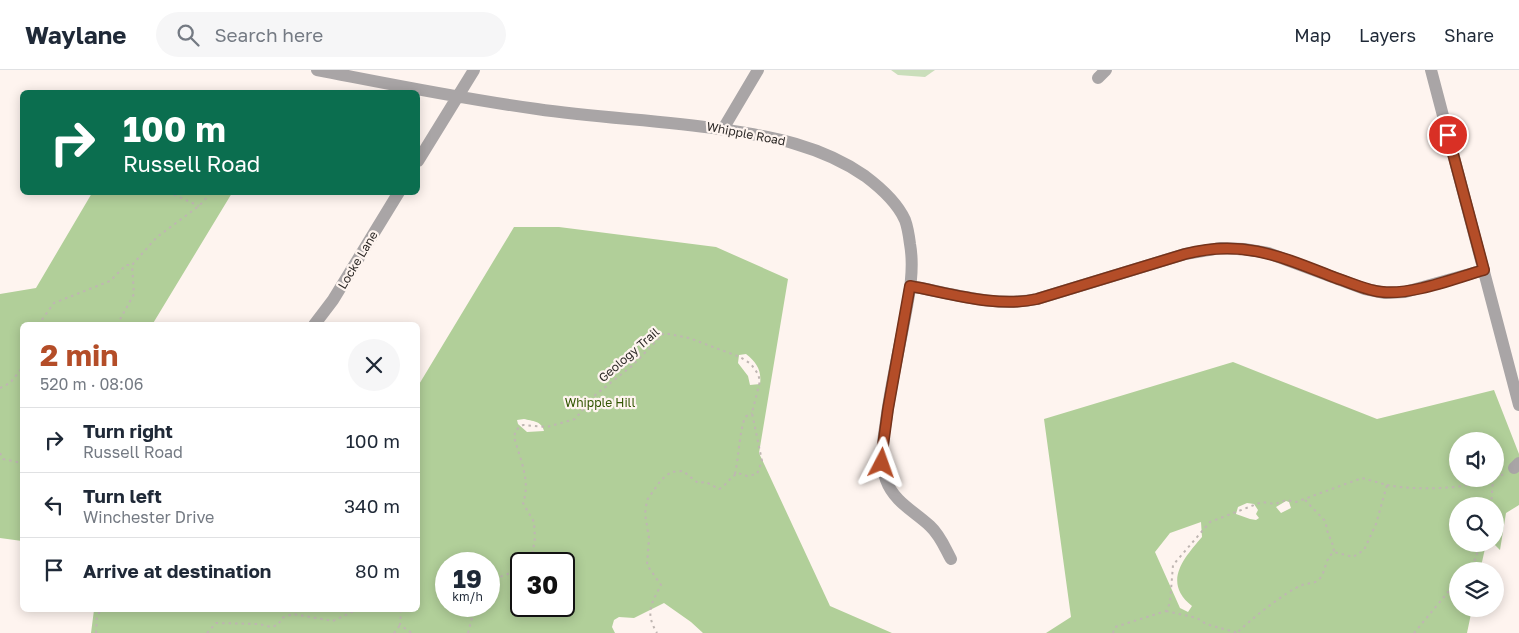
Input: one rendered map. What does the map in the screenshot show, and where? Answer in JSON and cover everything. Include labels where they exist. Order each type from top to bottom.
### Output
[{"type":"street","name":"Whipple Road","points":[[316,70],[416,90]]},
{"type":"street","points":[[420,159],[474,70]]},
{"type":"street","points":[[723,129],[758,70]]},
{"type":"street","points":[[1431,70],[1519,405]]},
{"type":"street","name":"Whipple Road","points":[[420,91],[456,98],[566,113],[682,123],[765,135],[812,149],[842,162],[880,188],[898,208],[906,226],[912,256],[910,286],[888,409],[882,463],[886,481],[892,493],[934,530],[951,559]]},
{"type":"street","name":"Locke Lane","points":[[316,322],[333,300],[397,195]]},
{"type":"street","points":[[910,286],[999,302],[1022,302],[1046,297],[1190,253],[1221,248],[1268,253],[1365,289],[1385,293],[1405,292],[1484,270]]},
{"type":"path","points":[[175,195],[199,206]]},
{"type":"path","points":[[119,322],[134,294],[132,265],[157,237],[199,206],[209,195]]},
{"type":"path","points":[[40,322],[54,303],[110,281],[126,265],[132,265]]},
{"type":"path","name":"Geology Trail","points":[[533,552],[534,522],[523,503],[526,495],[526,481],[514,437],[516,430],[523,425],[547,427],[574,419],[594,396],[633,365],[664,333],[689,338],[740,357],[750,364],[758,374],[760,381],[752,413],[762,461],[757,474],[747,476],[735,474]]},
{"type":"path","points":[[0,388],[10,383],[20,370]]},
{"type":"path","points":[[658,633],[652,625],[650,605],[661,585],[647,565],[649,538],[646,527],[646,500],[661,480],[671,472],[683,471],[698,483],[706,482],[719,489],[727,485],[735,474],[744,417],[752,413]]},
{"type":"path","points":[[0,453],[3,458],[20,462]]},
{"type":"path","points":[[1166,611],[1170,603],[1173,566],[1210,522],[1262,502],[1275,504],[1286,500],[1296,502],[1362,478],[1405,488],[1449,486]]},
{"type":"path","points":[[1113,633],[1115,627],[1166,611],[1197,618],[1206,624],[1237,633],[1279,599],[1302,584],[1316,582],[1322,576],[1328,556],[1334,552],[1353,557],[1364,550],[1376,524],[1387,485]]},
{"type":"path","points":[[1304,499],[1326,522],[1326,531],[1333,541],[1334,552]]},
{"type":"path","points":[[1414,633],[1449,591]]},
{"type":"path","points":[[96,633],[97,616],[100,612]]},
{"type":"path","points":[[207,633],[216,623],[259,624],[271,627],[278,625],[282,618],[294,614],[333,621],[352,612]]},
{"type":"path","points":[[394,633],[400,625],[401,612]]},
{"type":"path","points":[[468,633],[472,617]]},
{"type":"path","points":[[400,625],[412,633]]},
{"type":"green space","points":[[891,70],[935,70],[925,77],[898,75]]},
{"type":"green space","points":[[91,195],[231,195],[154,322],[20,322],[20,541],[0,538],[0,294],[36,288]]},
{"type":"green space","name":"Whipple Hill","points":[[514,227],[559,227],[716,247],[788,279],[759,453],[830,606],[892,633],[703,633],[664,603],[634,618],[619,617],[614,620],[612,627],[615,633],[91,633],[94,612],[420,612],[420,383]],"holes":[[[746,354],[753,360],[759,370],[760,384],[750,385],[748,376],[738,363],[739,355]],[[524,419],[541,425],[544,431],[527,432],[518,424],[517,420]]]},
{"type":"green space","points":[[1233,362],[1377,419],[1494,390],[1519,454],[1519,505],[1506,513],[1504,525],[1504,497],[1449,497],[1449,552],[1484,552],[1482,562],[1449,562],[1449,617],[1470,617],[1467,633],[1046,633],[1071,617],[1044,419]],"holes":[[[1286,501],[1289,502],[1291,508],[1281,513],[1276,507]],[[1247,503],[1254,504],[1258,510],[1256,514],[1259,518],[1256,520],[1236,514],[1238,507]],[[1201,522],[1202,537],[1183,562],[1177,579],[1178,588],[1183,597],[1192,606],[1188,612],[1180,608],[1155,552],[1170,533]]]},
{"type":"route","points":[[882,463],[888,409],[910,286],[1014,303],[1037,299],[1185,254],[1221,248],[1253,250],[1281,256],[1365,289],[1385,293],[1405,292],[1484,270],[1448,135]]}]
